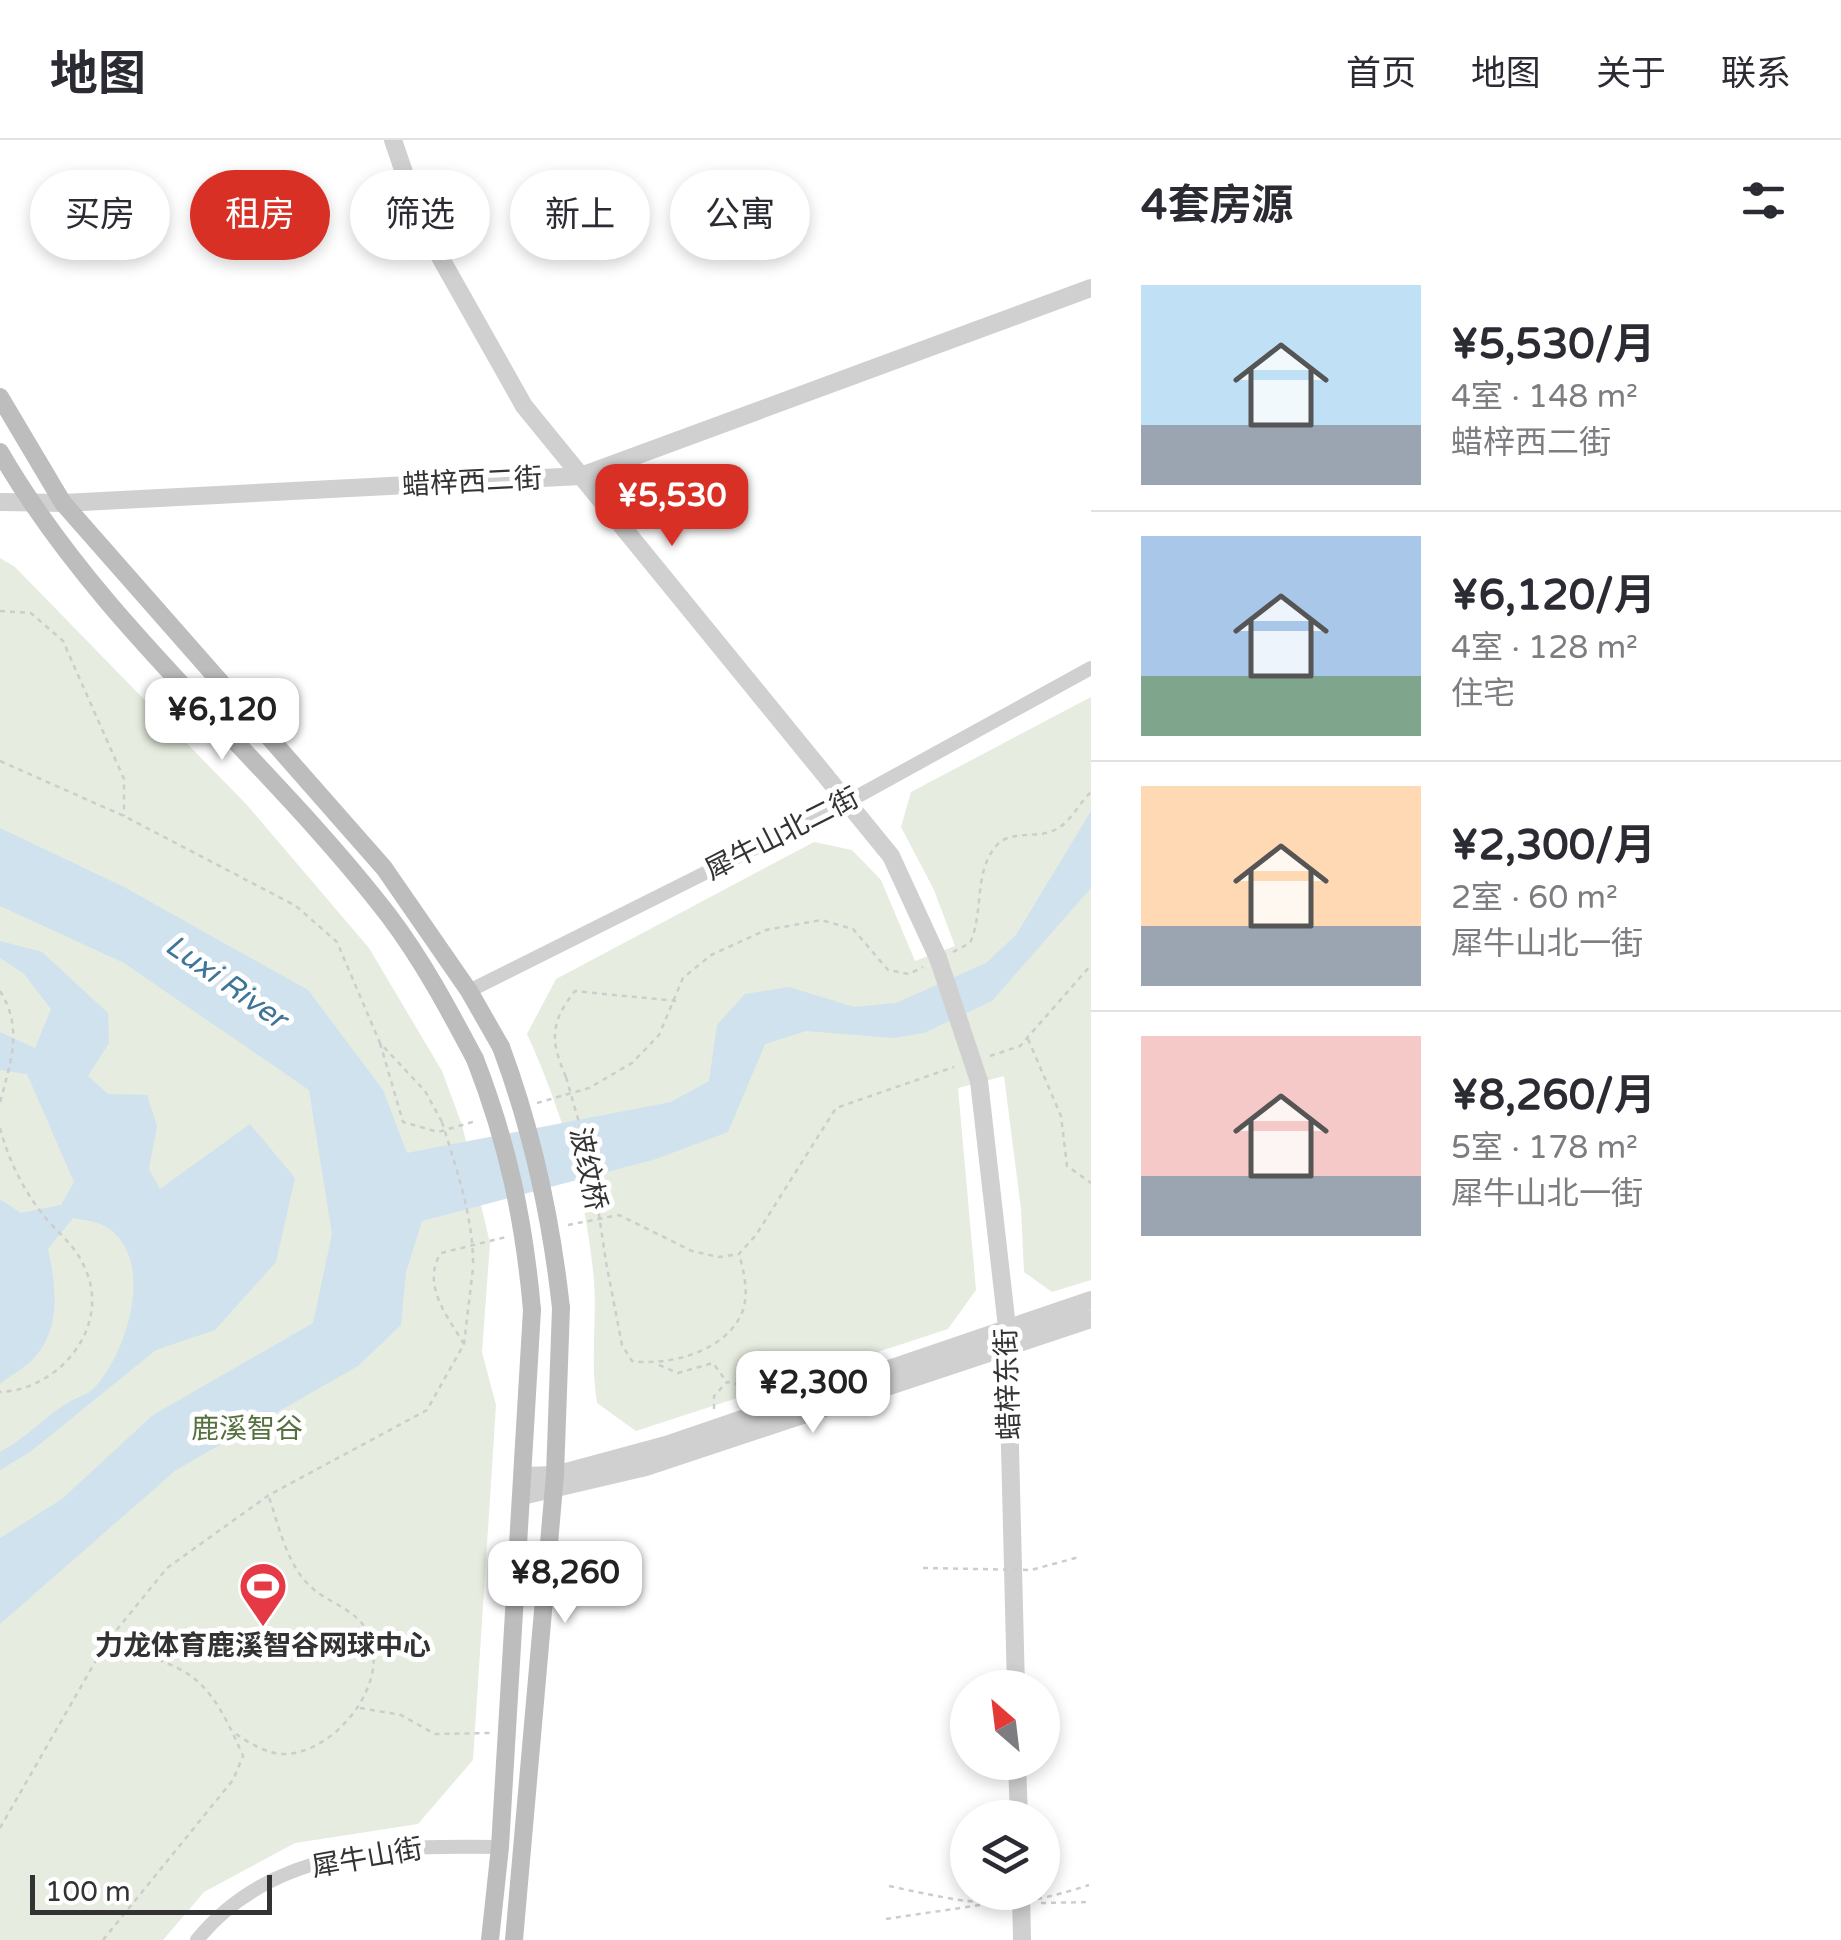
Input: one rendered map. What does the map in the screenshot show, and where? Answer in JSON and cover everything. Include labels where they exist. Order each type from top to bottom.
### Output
[{"type":"main road","points":[[0,397],[63,502],[384,868],[469,991],[501,1047],[528,1120],[550,1215],[561,1308],[554,1483],[514,1940]]},
{"type":"main road","points":[[0,452],[30,503],[119,615],[389,916],[431,978],[475,1059],[498,1120],[524,1220],[532,1310],[508,1731],[490,1940]]},
{"type":"street","name":"蜡梓东街","points":[[393,140],[422,224],[524,406],[891,856],[934,961],[979,1082],[1007,1336],[1016,1670]]},
{"type":"street","name":"蜡梓西二街","points":[[0,502],[581,476],[1091,288]]},
{"type":"street","name":"犀牛山北二街","points":[[469,991],[849,801],[1091,668]]},
{"type":"street","points":[[522,1496],[554,1483],[646,1467],[1007,1336],[1091,1300]]},
{"type":"street","points":[[1007,1336],[1091,1319]]},
{"type":"street","points":[[523,1476],[554,1483]]},
{"type":"street","name":"犀牛山街","points":[[197,1940],[215,1917],[261,1887],[320,1860],[403,1845],[500,1847]]},
{"type":"street","points":[[1022,1940],[1026,1910]]},
{"type":"path","points":[[0,611],[31,613],[62,641],[124,778],[124,816]]},
{"type":"path","points":[[0,761],[124,816],[296,906],[337,942],[380,1043],[403,1122],[438,1132],[476,1121]]},
{"type":"path","points":[[532,1104],[589,1088],[632,1063],[659,1034],[683,978],[711,954],[766,930],[820,920],[853,929],[888,970],[909,974],[970,943],[979,922],[984,870],[992,850],[1010,834],[1041,834],[1060,827],[1091,792]]},
{"type":"path","points":[[982,1058],[1020,1046],[1091,965]]},
{"type":"path","points":[[0,991],[12,1010],[16,1032],[0,1103]]},
{"type":"path","name":"波纹桥","points":[[657,1364],[632,1362],[622,1345],[592,1168],[552,1032],[558,1012],[575,991],[676,1001]]},
{"type":"path","points":[[1027,1038],[1062,1116],[1067,1166],[1091,1182]]},
{"type":"path","points":[[0,1828],[106,1643],[167,1568],[268,1495],[427,1410],[464,1344],[474,1247],[459,1177],[442,1122],[425,1091],[380,1043]]},
{"type":"path","points":[[566,1226],[619,1216],[692,1251],[719,1257],[739,1254],[756,1235],[836,1108],[964,1064]]},
{"type":"path","points":[[0,1128],[8,1157],[36,1205],[72,1245],[87,1270],[90,1302],[72,1362],[20,1392],[0,1392]]},
{"type":"path","points":[[464,1344],[434,1290],[432,1266],[440,1253],[513,1235]]},
{"type":"path","points":[[657,1364],[694,1354],[724,1334],[741,1314],[746,1281],[739,1254]]},
{"type":"path","points":[[657,1364],[678,1373],[712,1363],[727,1382],[746,1386],[756,1396]]},
{"type":"path","points":[[714,1410],[714,1396],[727,1382]]},
{"type":"path","points":[[233,1732],[259,1748],[284,1755],[339,1732],[358,1708],[373,1645],[349,1607],[306,1582],[285,1544],[268,1495]]},
{"type":"path","points":[[923,1568],[1031,1570],[1078,1557]]},
{"type":"path","points":[[104,1940],[233,1780],[243,1756],[233,1732],[199,1680],[182,1667],[106,1643]]},
{"type":"path","points":[[358,1708],[401,1714],[435,1734],[508,1731]]},
{"type":"path","points":[[1060,1891],[1089,1885]]},
{"type":"path","points":[[889,1886],[950,1899]]},
{"type":"path","points":[[1060,1900],[1091,1902]]},
{"type":"path","points":[[886,1919],[950,1909]]},
{"type":"green space","name":"鹿溪智谷","points":[[0,558],[15,567],[247,805],[369,948],[442,1071],[462,1125],[490,1243],[482,1352],[496,1405],[473,1760],[418,1824],[295,1843],[204,1892],[163,1940],[0,1940]]},
{"type":"green space","points":[[1091,697],[1091,1280],[1052,1292],[1024,1272],[1021,1209],[1004,1076],[958,1088],[976,1290],[948,1329],[636,1431],[597,1403],[594,1280],[585,1216],[562,1124],[527,1034],[556,979],[814,842],[852,850],[881,880],[915,961],[955,946],[934,890],[901,827],[911,792]]},
{"type":"water","name":"Luxi River","points":[[1091,811],[1091,888],[992,1001],[924,1033],[894,1038],[806,1031],[765,1044],[728,1132],[656,1159],[422,1221],[406,1272],[401,1325],[358,1366],[176,1470],[0,1624],[0,1538],[62,1499],[153,1415],[313,1323],[332,1234],[309,1090],[124,963],[0,906],[0,828],[124,887],[308,990],[383,1090],[407,1153],[671,1102],[709,1081],[717,1025],[745,994],[789,987],[854,1007],[896,1003],[986,963],[1016,935]]},
{"type":"water","points":[[0,941],[42,952],[108,1013],[109,1043],[88,1076],[108,1094],[147,1095],[157,1126],[149,1169],[160,1189],[250,1124],[295,1178],[276,1262],[215,1330],[156,1350],[30,1452],[0,1470],[0,1452],[90,1391],[108,1370],[127,1327],[133,1280],[130,1258],[120,1239],[103,1225],[73,1218],[48,1249],[54,1292],[49,1334],[33,1359],[0,1384],[0,1199],[21,1213],[61,1205],[74,1182],[27,1074],[0,1070],[0,1032],[35,1048],[51,1009],[24,974],[0,958]]},
{"type":"place","name":"力龙体育鹿溪智谷网球中心","points":[[263,1628]]}]
